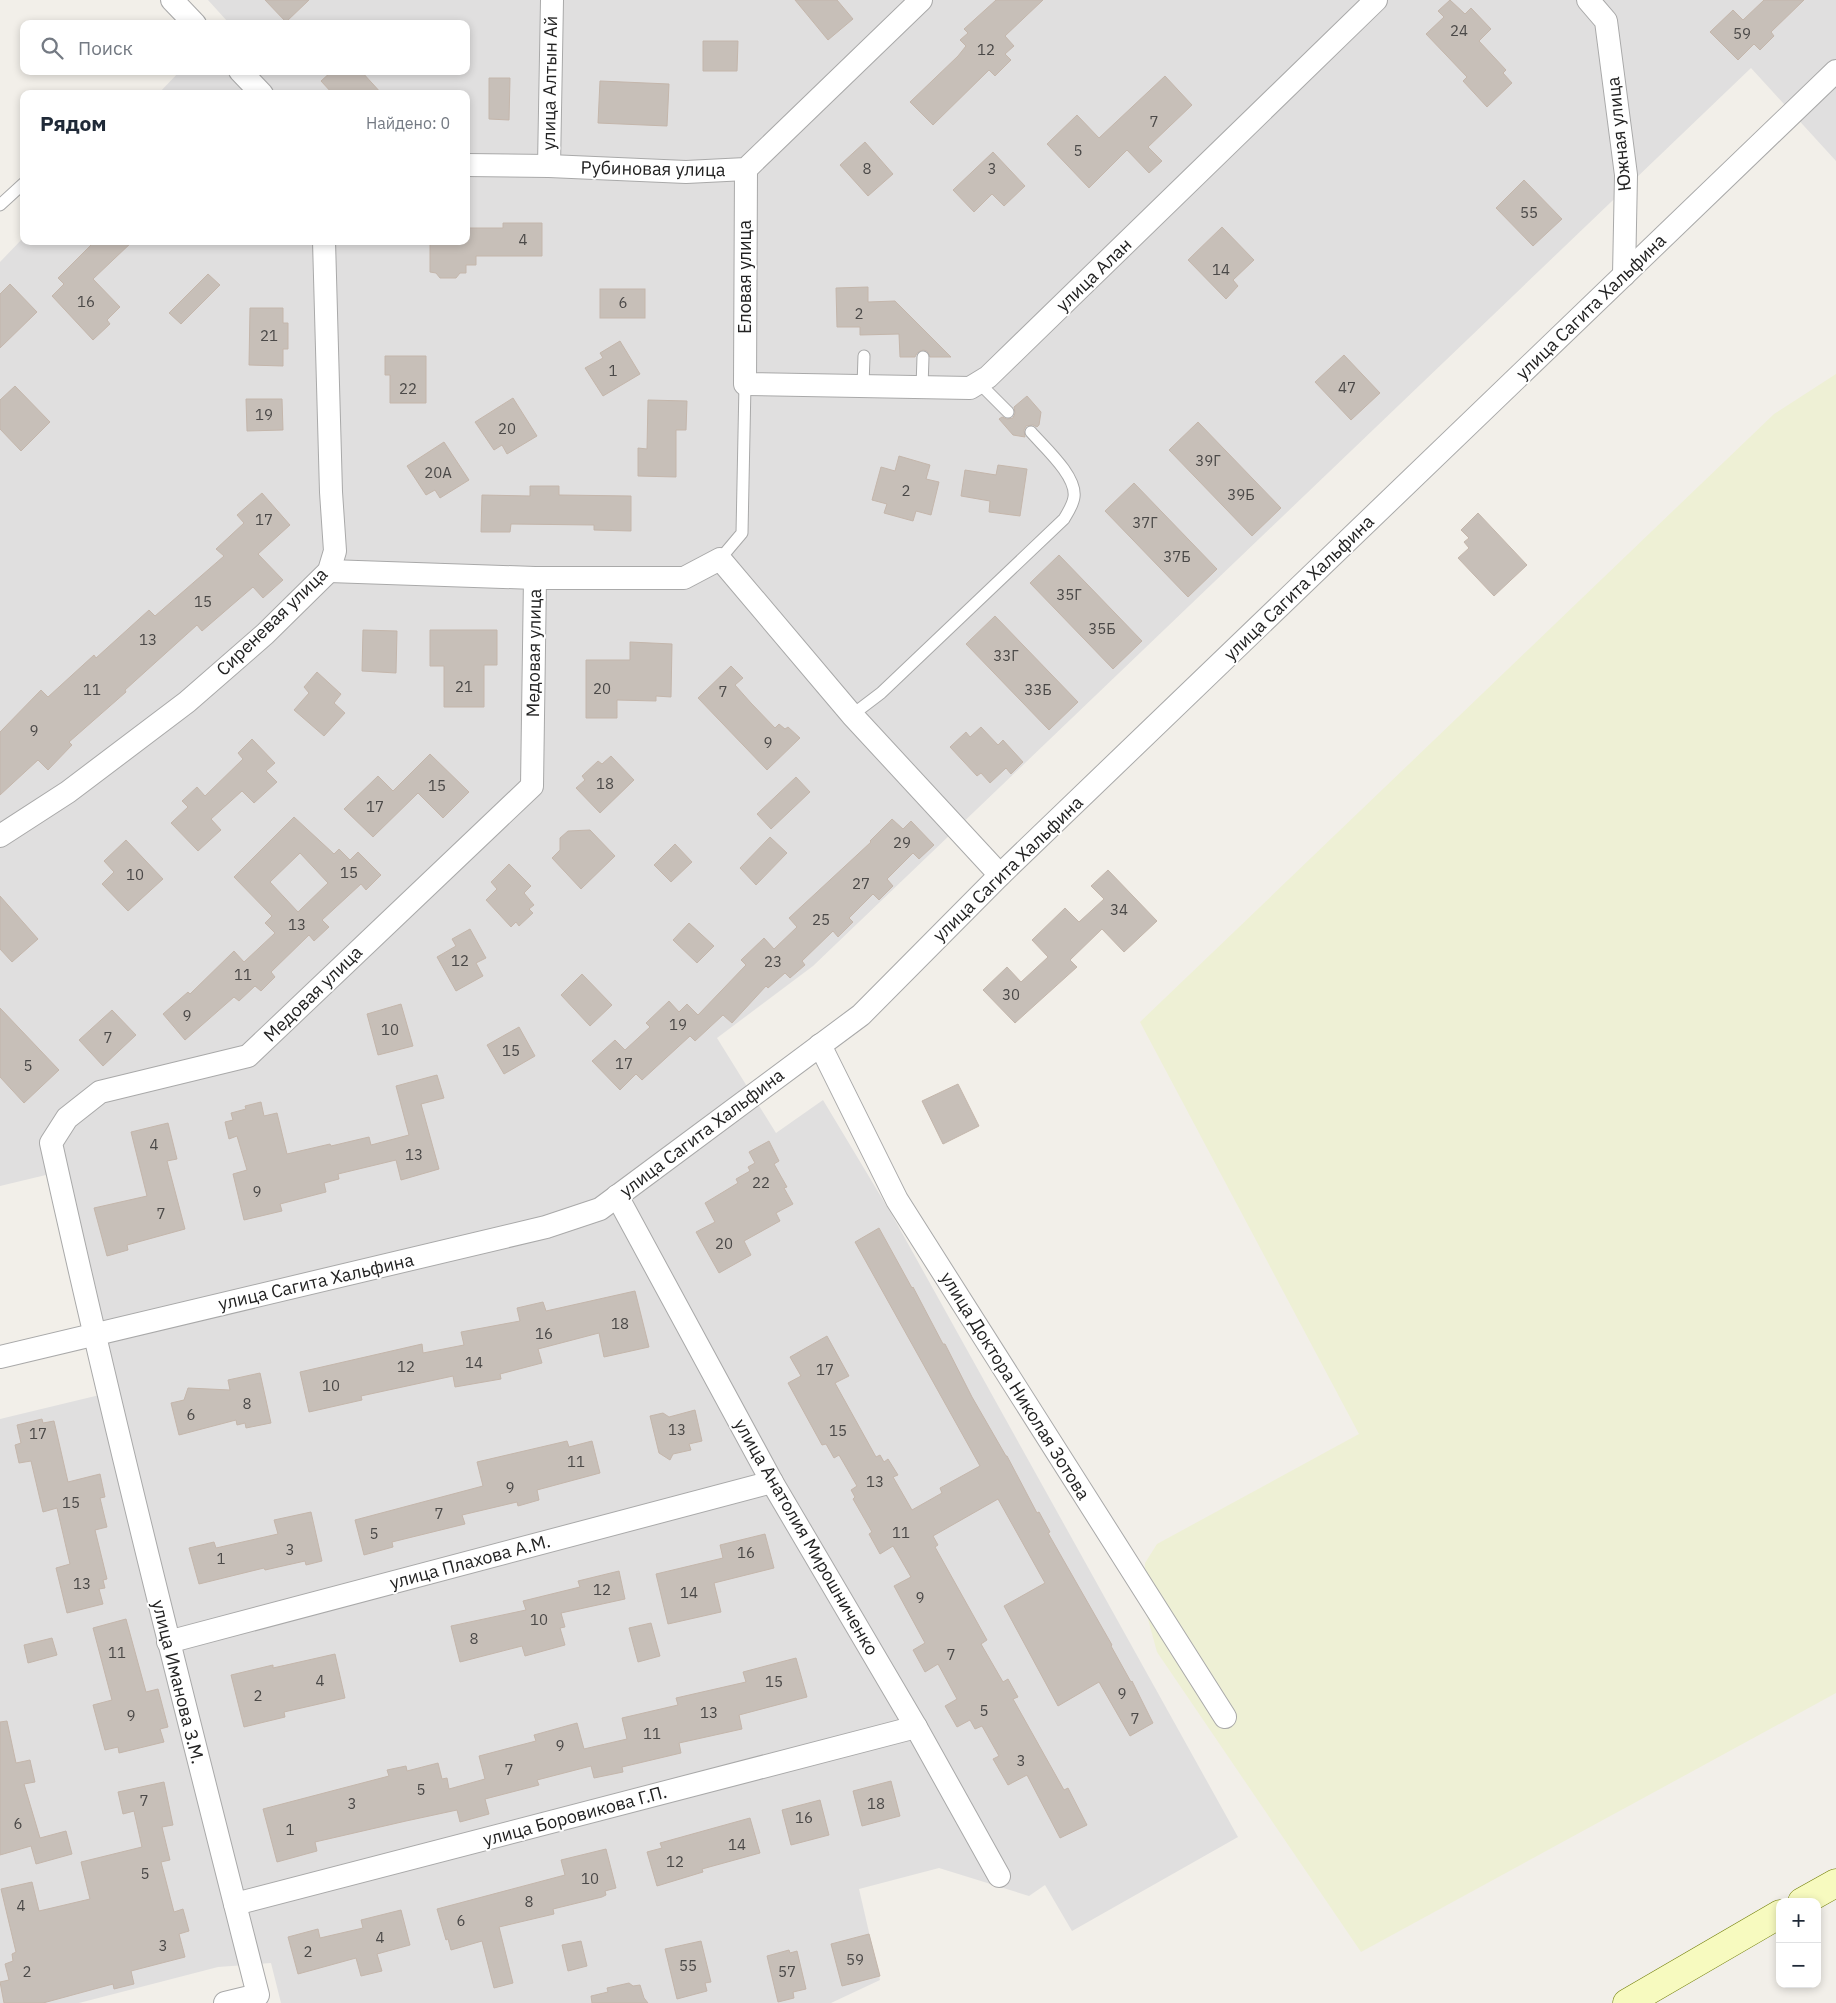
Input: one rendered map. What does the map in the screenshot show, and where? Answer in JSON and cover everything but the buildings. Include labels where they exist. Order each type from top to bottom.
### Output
[{"type":"street","points":[[172,0],[191,20]]},
{"type":"street","name":"улица Алтын Ай","points":[[549,166],[552,0]]},
{"type":"street","name":"Рубиновая улица","points":[[470,165],[549,166],[686,172],[746,169],[921,0]]},
{"type":"street","name":"улица Алан","points":[[745,384],[970,388],[979,383],[995,370],[1376,0]]},
{"type":"street","name":"Южная улица","points":[[1588,0],[1606,21],[1626,175],[1624,275]]},
{"type":"street","name":"улица Сагита Хальфина","points":[[0,1357],[546,1227],[600,1209],[861,1015],[1000,875],[1836,72]]},
{"type":"street","points":[[244,75],[258,90]]},
{"type":"street","name":"Еловая улица","points":[[745,384],[746,169]]},
{"type":"street","name":"Сиреневая улица","points":[[0,836],[68,792],[187,702],[265,634],[329,571],[335,551],[331,492],[324,245]]},
{"type":"street","points":[[329,571],[536,578],[684,578],[720,558],[852,715],[1000,875]]},
{"type":"street","name":"Медовая улица","points":[[94,1335],[51,1143],[67,1118],[100,1092],[248,1056],[532,786],[536,578]]},
{"type":"street","name":"улица Доктора Николая Зотова","points":[[820,1045],[897,1200],[1225,1717]]},
{"type":"street","name":"улица Анатолия Мирошниченко","points":[[617,1196],[772,1482],[916,1727],[999,1876]]},
{"type":"street","name":"улица Иманова З.М.","points":[[94,1335],[168,1642],[258,1995],[225,2003]]},
{"type":"street","name":"улица Плахова А.М.","points":[[168,1642],[772,1482]]},
{"type":"street","name":"улица Боровикова Г.П.","points":[[235,1904],[916,1727]]},
{"type":"street","points":[[1809,1898],[1836,1883]]},
{"type":"street","points":[[1628,2003],[1776,1916]]},
{"type":"lane","points":[[0,205],[20,187]]},
{"type":"lane","points":[[863,386],[864,356]]},
{"type":"lane","points":[[922,357],[922,387]]},
{"type":"lane","points":[[979,383],[1008,412]]},
{"type":"lane","points":[[720,558],[742,534],[745,384]]},
{"type":"lane","points":[[852,715],[881,692],[1064,519],[1071,508],[1074,486],[1069,476],[1030,432]]},
{"type":"shaded area","points":[[208,0],[1836,0],[1836,161],[1751,68],[813,966],[717,1038],[776,1133],[823,1100],[892,1215],[1238,1837],[1072,1931],[1045,1885],[1029,1896],[939,1868],[859,1889],[880,1980],[831,2003],[281,2003],[271,1963],[218,1967],[79,2003],[0,2003],[0,1419],[112,1392],[50,1174],[0,1186],[0,262],[20,241],[20,245],[470,245],[470,90],[162,90],[176,75],[470,75],[470,20],[226,20]]},
{"type":"green space","points":[[1836,374],[1836,1693],[1361,1952],[1157,1652],[1143,1601],[1145,1563],[1157,1544],[1359,1434],[1140,1022],[1774,414]]}]
